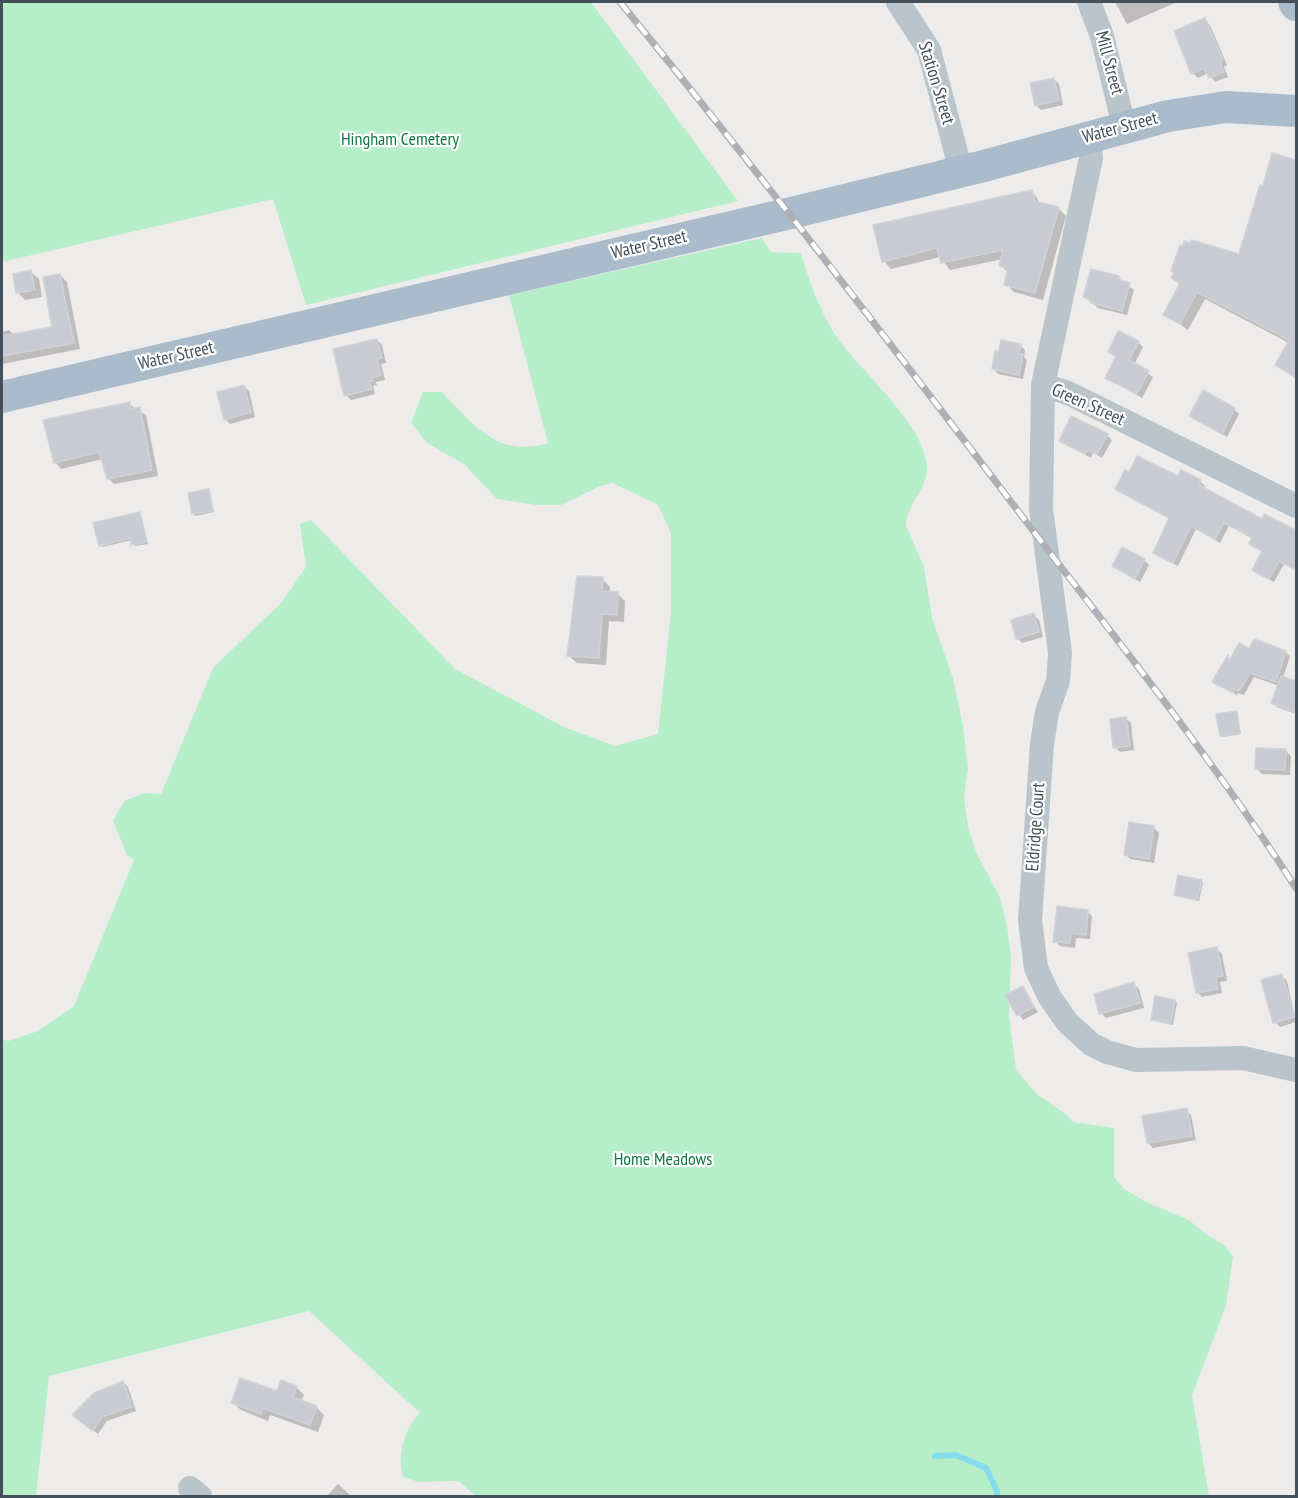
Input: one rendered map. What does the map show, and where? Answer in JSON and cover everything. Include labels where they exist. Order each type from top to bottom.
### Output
[{"type":"main road","name":"Water Street","points":[[2,397],[961,171],[1125,126],[1188,112],[1226,107],[1296,111]]},
{"type":"street","name":"Station Street","points":[[897,2],[929,50],[961,171]]},
{"type":"street","name":"Mill Street","points":[[1089,2],[1102,36],[1125,126]]},
{"type":"street","name":"Green Street","points":[[1089,136],[1091,158],[1042,385],[1068,393],[1296,506]]},
{"type":"street","name":"Eldridge Court","points":[[1042,385],[1041,509],[1060,653],[1056,687],[1045,721],[1042,744],[1030,920],[1033,952],[1041,981],[1058,1010],[1078,1034],[1091,1044],[1115,1055],[1158,1061],[1243,1058],[1296,1070]]},
{"type":"green space","name":"Hingham Cemetery","points":[[2,2],[591,2],[738,201],[306,305],[273,199],[2,262]]},
{"type":"green space","name":"Home Meadows","points":[[762,238],[771,252],[801,253],[815,294],[834,333],[903,415],[923,450],[927,467],[926,475],[921,490],[909,511],[906,526],[924,567],[932,618],[953,678],[963,726],[968,768],[964,797],[968,826],[976,852],[1000,898],[1007,926],[1011,957],[1009,1016],[1016,1070],[1038,1095],[1067,1115],[1073,1122],[1114,1128],[1114,1177],[1124,1189],[1148,1203],[1189,1220],[1208,1236],[1223,1244],[1233,1256],[1226,1306],[1192,1395],[1209,1496],[476,1496],[458,1481],[419,1482],[403,1477],[401,1460],[403,1443],[420,1413],[309,1311],[49,1376],[36,1496],[2,1496],[2,1039],[8,1041],[38,1031],[74,1006],[134,860],[127,855],[113,821],[124,801],[145,793],[161,794],[213,668],[282,602],[306,567],[300,524],[311,520],[455,669],[564,727],[615,746],[658,734],[671,613],[671,533],[658,505],[613,483],[600,486],[561,505],[537,505],[497,499],[464,464],[427,443],[411,423],[423,392],[442,392],[488,436],[515,446],[530,447],[548,443],[509,295]]},
{"type":"building","points":[[1205,18],[1223,60],[1220,62],[1224,72],[1209,78],[1204,68],[1191,74],[1174,31]]},
{"type":"building","points":[[1054,78],[1059,100],[1035,106],[1030,83]]},
{"type":"building","points":[[1272,153],[1296,160],[1296,377],[1275,365],[1289,340],[1197,292],[1180,324],[1163,315],[1180,283],[1171,278],[1174,273],[1171,271],[1180,245],[1183,246],[1184,241],[1190,243],[1191,240],[1239,254]]},
{"type":"building","points":[[1032,190],[1035,201],[1059,207],[1035,293],[1004,285],[1008,268],[999,266],[1003,250],[941,263],[937,248],[882,262],[873,225]]},
{"type":"building","points":[[1091,269],[1119,276],[1118,280],[1130,283],[1122,311],[1091,303],[1092,300],[1083,297]]},
{"type":"building","points":[[31,270],[35,290],[16,293],[13,274]]},
{"type":"building","points":[[60,274],[74,343],[2,356],[2,336],[52,327],[43,277]]},
{"type":"building","points":[[1118,331],[1139,341],[1129,360],[1149,371],[1137,394],[1105,378],[1116,356],[1108,352]]},
{"type":"building","points":[[377,339],[382,358],[377,359],[381,375],[369,381],[372,389],[344,396],[333,349]]},
{"type":"building","points":[[1001,340],[1021,344],[1019,354],[1023,354],[1019,375],[992,369],[995,351],[999,351]]},
{"type":"building","points":[[244,385],[251,412],[224,420],[217,392]]},
{"type":"building","points":[[1203,390],[1235,408],[1222,434],[1189,416]]},
{"type":"building","points":[[130,402],[131,409],[140,407],[152,470],[107,479],[99,452],[54,463],[43,420]]},
{"type":"building","points":[[1071,416],[1108,434],[1097,454],[1088,450],[1085,454],[1059,441]]},
{"type":"building","points":[[1137,456],[1178,476],[1181,470],[1201,480],[1199,485],[1262,519],[1264,514],[1296,530],[1296,570],[1279,561],[1269,579],[1252,570],[1262,551],[1249,544],[1252,537],[1224,523],[1215,539],[1191,526],[1173,563],[1153,553],[1169,518],[1115,489],[1125,470],[1129,472]]},
{"type":"building","points":[[209,489],[213,511],[192,514],[188,493]]},
{"type":"building","points":[[140,512],[147,542],[131,545],[130,538],[99,546],[93,523]]},
{"type":"building","points":[[1122,547],[1145,559],[1135,579],[1112,566]]},
{"type":"building","points":[[577,576],[603,577],[602,591],[618,592],[617,615],[602,614],[599,658],[567,656]]},
{"type":"building","points":[[1034,613],[1039,632],[1016,639],[1011,620]]},
{"type":"building","points":[[1254,639],[1286,651],[1276,682],[1250,673],[1239,691],[1233,689],[1234,693],[1212,682],[1228,655],[1229,661],[1239,643],[1249,649]]},
{"type":"building","points":[[1281,676],[1296,681],[1296,712],[1271,703]]},
{"type":"building","points":[[1237,711],[1240,733],[1220,736],[1216,714]]},
{"type":"building","points":[[1126,717],[1130,746],[1113,748],[1110,719]]},
{"type":"building","points":[[1256,748],[1286,749],[1285,770],[1255,769]]},
{"type":"building","points":[[1129,822],[1154,826],[1149,859],[1124,855]]},
{"type":"building","points":[[1178,875],[1202,880],[1197,900],[1174,895]]},
{"type":"building","points":[[1057,906],[1088,910],[1086,935],[1071,933],[1070,943],[1053,942]]},
{"type":"building","points":[[1217,947],[1223,976],[1216,977],[1218,989],[1196,993],[1188,953]]},
{"type":"building","points":[[1282,974],[1295,1017],[1273,1023],[1261,980]]},
{"type":"building","points":[[1134,982],[1140,1003],[1099,1014],[1094,994]]},
{"type":"building","points":[[1023,986],[1034,1007],[1017,1016],[1005,995]]},
{"type":"building","points":[[1155,996],[1175,1000],[1171,1024],[1151,1020]]},
{"type":"building","points":[[1187,1108],[1192,1136],[1147,1143],[1142,1116]]},
{"type":"building","points":[[240,1378],[277,1391],[281,1380],[297,1386],[293,1397],[317,1406],[310,1425],[263,1408],[261,1414],[231,1403]]},
{"type":"building","points":[[123,1381],[132,1407],[102,1417],[93,1431],[72,1415],[94,1393]]},
{"type":"waterway","points":[[935,1456],[956,1455],[986,1468],[997,1491],[997,1496]]},
{"type":"railway","points":[[620,2],[829,265],[1135,663],[1202,752],[1296,888]]}]
